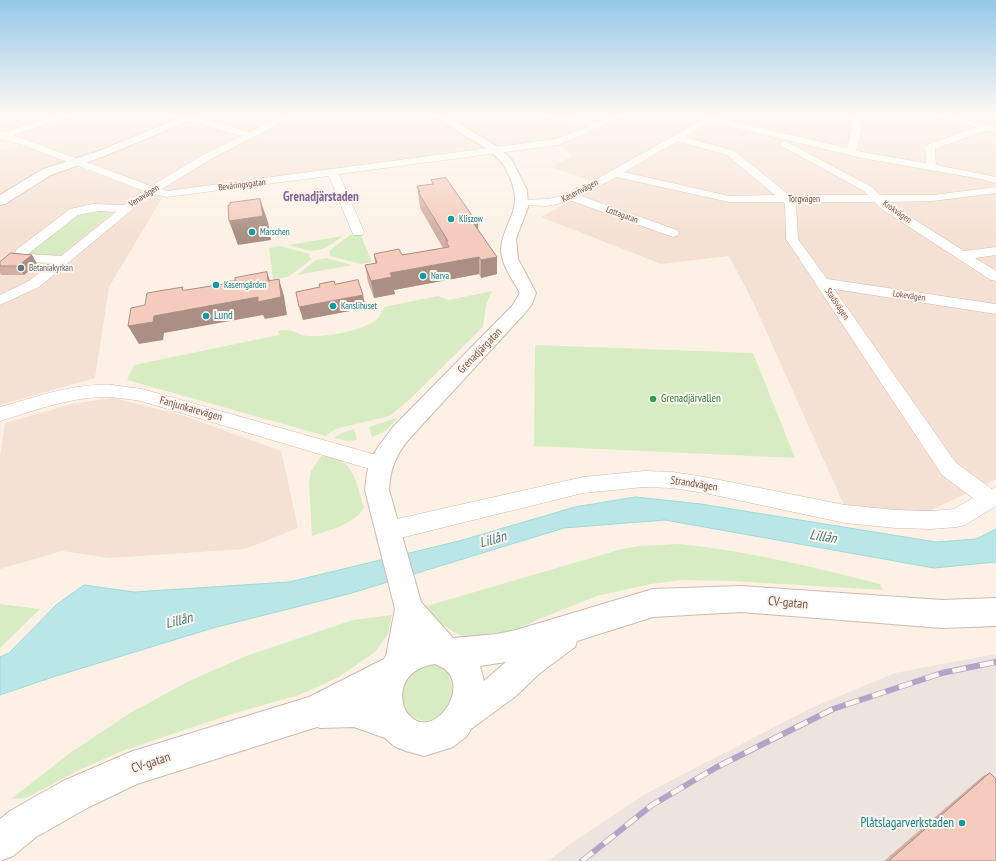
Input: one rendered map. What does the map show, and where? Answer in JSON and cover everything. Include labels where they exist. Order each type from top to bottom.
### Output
[{"type":"street","name":"Beväringsgatan","points":[[58,155],[152,190],[167,194],[465,155]]},
{"type":"street","points":[[0,201],[47,172],[96,155]]},
{"type":"street","name":"Venavägen","points":[[0,301],[26,289],[65,260],[125,209],[152,190],[211,155]]},
{"type":"street","name":"Grenadjärgatan","points":[[447,653],[409,609],[377,490],[377,477],[380,464],[388,449],[401,433],[494,337],[523,304],[528,293],[510,258],[509,251],[509,239],[521,207],[521,190],[506,160],[501,155]]},
{"type":"street","name":"Kasernvägen","points":[[521,203],[546,204],[559,202],[572,197],[646,155]]},
{"type":"street","name":"Stadsvägen","points":[[734,155],[791,203],[792,239],[949,469],[993,498]]},
{"type":"street","name":"Krokvägen","points":[[806,155],[868,189],[887,208],[996,277]]},
{"type":"street","points":[[868,155],[996,180]]},
{"type":"street","points":[[930,155],[931,167]]},
{"type":"street","points":[[333,173],[358,232]]},
{"type":"street","name":"Torgvägen","points":[[614,173],[730,199],[933,198],[996,190]]},
{"type":"street","name":"Lottagatan","points":[[572,197],[673,233]]},
{"type":"street","name":"Venavägen","points":[[65,260],[24,258],[21,256],[21,253],[74,212],[81,209],[102,207],[125,209]]},
{"type":"street","points":[[963,255],[996,251]]},
{"type":"street","name":"Lokevägen","points":[[822,283],[996,308]]},
{"type":"street","name":"Fanjunkarevägen","points":[[0,414],[78,394],[101,391],[120,392],[142,395],[380,464]]},
{"type":"street","name":"Strandvägen","points":[[391,540],[583,485],[644,479],[672,480],[705,485],[845,514],[896,519],[931,520],[957,518],[993,498]]},
{"type":"street","name":"CV-gatan","points":[[447,653],[497,649],[516,645],[583,623],[653,603],[741,599],[942,614],[996,612]]},
{"type":"street","name":"Grenadjärgatan","points":[[397,666],[409,609]]},
{"type":"street","name":"CV-gatan","points":[[462,717],[505,685],[529,662],[583,623]]},
{"type":"street","points":[[436,649],[447,653],[457,659],[463,667],[469,681],[470,697],[462,717],[450,729],[442,734],[425,738],[408,735],[395,725],[388,712],[385,698],[388,684],[397,666],[417,652],[436,649]]},
{"type":"street","name":"CV-gatan","points":[[0,843],[23,824],[76,794],[133,768],[314,712],[397,666]]},
{"type":"street","name":"CV-gatan","points":[[314,712],[354,711],[395,725]]},
{"type":"shaded area","points":[[0,155],[49,155],[95,174],[162,198],[109,287],[95,378],[0,405]]},
{"type":"shaded area","points":[[68,155],[450,155],[176,191],[151,188],[99,166]]},
{"type":"shaded area","points":[[571,155],[996,155],[996,479],[917,517],[847,512],[753,302],[729,256],[661,264],[541,217],[601,184],[551,167],[572,156]]},
{"type":"shaded area","points":[[113,398],[185,416],[281,451],[298,528],[245,549],[109,558],[62,551],[0,569],[0,456],[5,423],[72,404]]},
{"type":"shaded area","points":[[996,654],[996,861],[548,861],[572,843],[647,793],[811,708],[895,673]]},
{"type":"green space","points":[[84,209],[116,209],[59,256],[29,254],[28,250]]},
{"type":"green space","points":[[360,233],[372,262],[361,264],[330,256],[329,251],[350,235]]},
{"type":"green space","points":[[343,236],[328,246],[317,250],[305,250],[288,245]]},
{"type":"green space","points":[[280,246],[310,254],[309,257],[312,259],[288,277],[273,279],[269,248]]},
{"type":"green space","points":[[326,258],[353,265],[297,275],[316,260]]},
{"type":"green space","points":[[492,291],[486,305],[483,327],[409,400],[390,416],[335,429],[326,436],[127,380],[134,365],[279,335],[278,331],[284,330],[292,331],[305,336],[344,332],[370,324],[380,316],[384,307],[438,296],[449,300]]},
{"type":"green space","name":"Grenadjärvallen","points":[[535,345],[753,353],[795,458],[534,446]]},
{"type":"green space","points":[[396,418],[397,419],[384,432],[372,437],[369,427]]},
{"type":"green space","points":[[354,429],[357,440],[349,441],[333,438],[342,433]]},
{"type":"green space","points":[[322,455],[338,459],[350,469],[356,481],[364,507],[355,518],[349,522],[334,529],[312,536],[309,483],[311,471]]},
{"type":"green space","points":[[679,544],[755,555],[805,566],[880,584],[883,590],[730,581],[682,580],[651,584],[597,596],[539,619],[505,635],[479,639],[461,636],[441,624],[423,607],[622,549],[639,546]]},
{"type":"green space","points":[[0,604],[40,609],[0,648]]},
{"type":"green space","points":[[392,615],[388,634],[375,652],[339,677],[299,695],[235,713],[122,751],[77,771],[26,798],[11,799],[70,753],[130,713],[189,681],[246,656],[353,620]]},
{"type":"green space","points":[[430,663],[444,669],[452,679],[453,691],[450,703],[442,713],[432,719],[420,720],[408,713],[404,708],[401,697],[403,684],[413,669]]},
{"type":"water","name":"Lillån","points":[[636,497],[701,504],[936,542],[976,539],[996,529],[996,562],[934,568],[665,520],[564,528],[352,593],[213,628],[53,677],[0,695],[0,657],[9,653],[56,605],[84,585],[134,592],[289,582],[459,541],[575,507]]},
{"type":"building","points":[[446,178],[478,224],[474,224],[497,257],[481,260],[479,257],[390,273],[392,277],[371,281],[365,265],[377,263],[374,254],[399,249],[402,255],[449,247],[446,241],[448,241],[418,192],[420,192],[417,186],[434,184],[431,180]]},
{"type":"building","points":[[260,199],[263,216],[229,221],[228,205],[230,205],[230,203]]},
{"type":"building","points":[[11,253],[32,255],[18,266],[0,266],[0,262]]},
{"type":"building","points":[[267,272],[268,281],[279,279],[281,297],[258,302],[258,297],[154,316],[153,322],[128,326],[131,308],[145,305],[147,293],[183,287],[182,290],[186,290],[230,283],[230,281],[235,281],[235,278]]},
{"type":"building","points":[[358,280],[363,295],[299,307],[296,292],[320,287],[319,284],[334,281],[335,284]]},
{"type":"building","name":"Plåtslagarverkstaden","points":[[990,773],[996,779],[996,861],[889,861]]},
{"type":"railway","points":[[582,861],[652,805],[717,767],[833,709],[942,673],[996,662]]},
{"type":"place","name":"Kliszow","points":[[451,219]]},
{"type":"place","name":"Marschen","points":[[252,232]]},
{"type":"place","name":"Betaniakyrkan","points":[[21,268]]},
{"type":"place","name":"Narva","points":[[423,276]]},
{"type":"place","name":"Kaserngården","points":[[216,285]]},
{"type":"place","name":"Kanslihuset","points":[[333,306]]},
{"type":"place","name":"Lund","points":[[206,316]]},
{"type":"place","name":"Grenadjärvallen","points":[[653,399]]},
{"type":"place","name":"Plåtslagarverkstaden","points":[[962,823]]},
{"type":"district","name":"Grenadjärstaden","points":[[321,197]]}]
